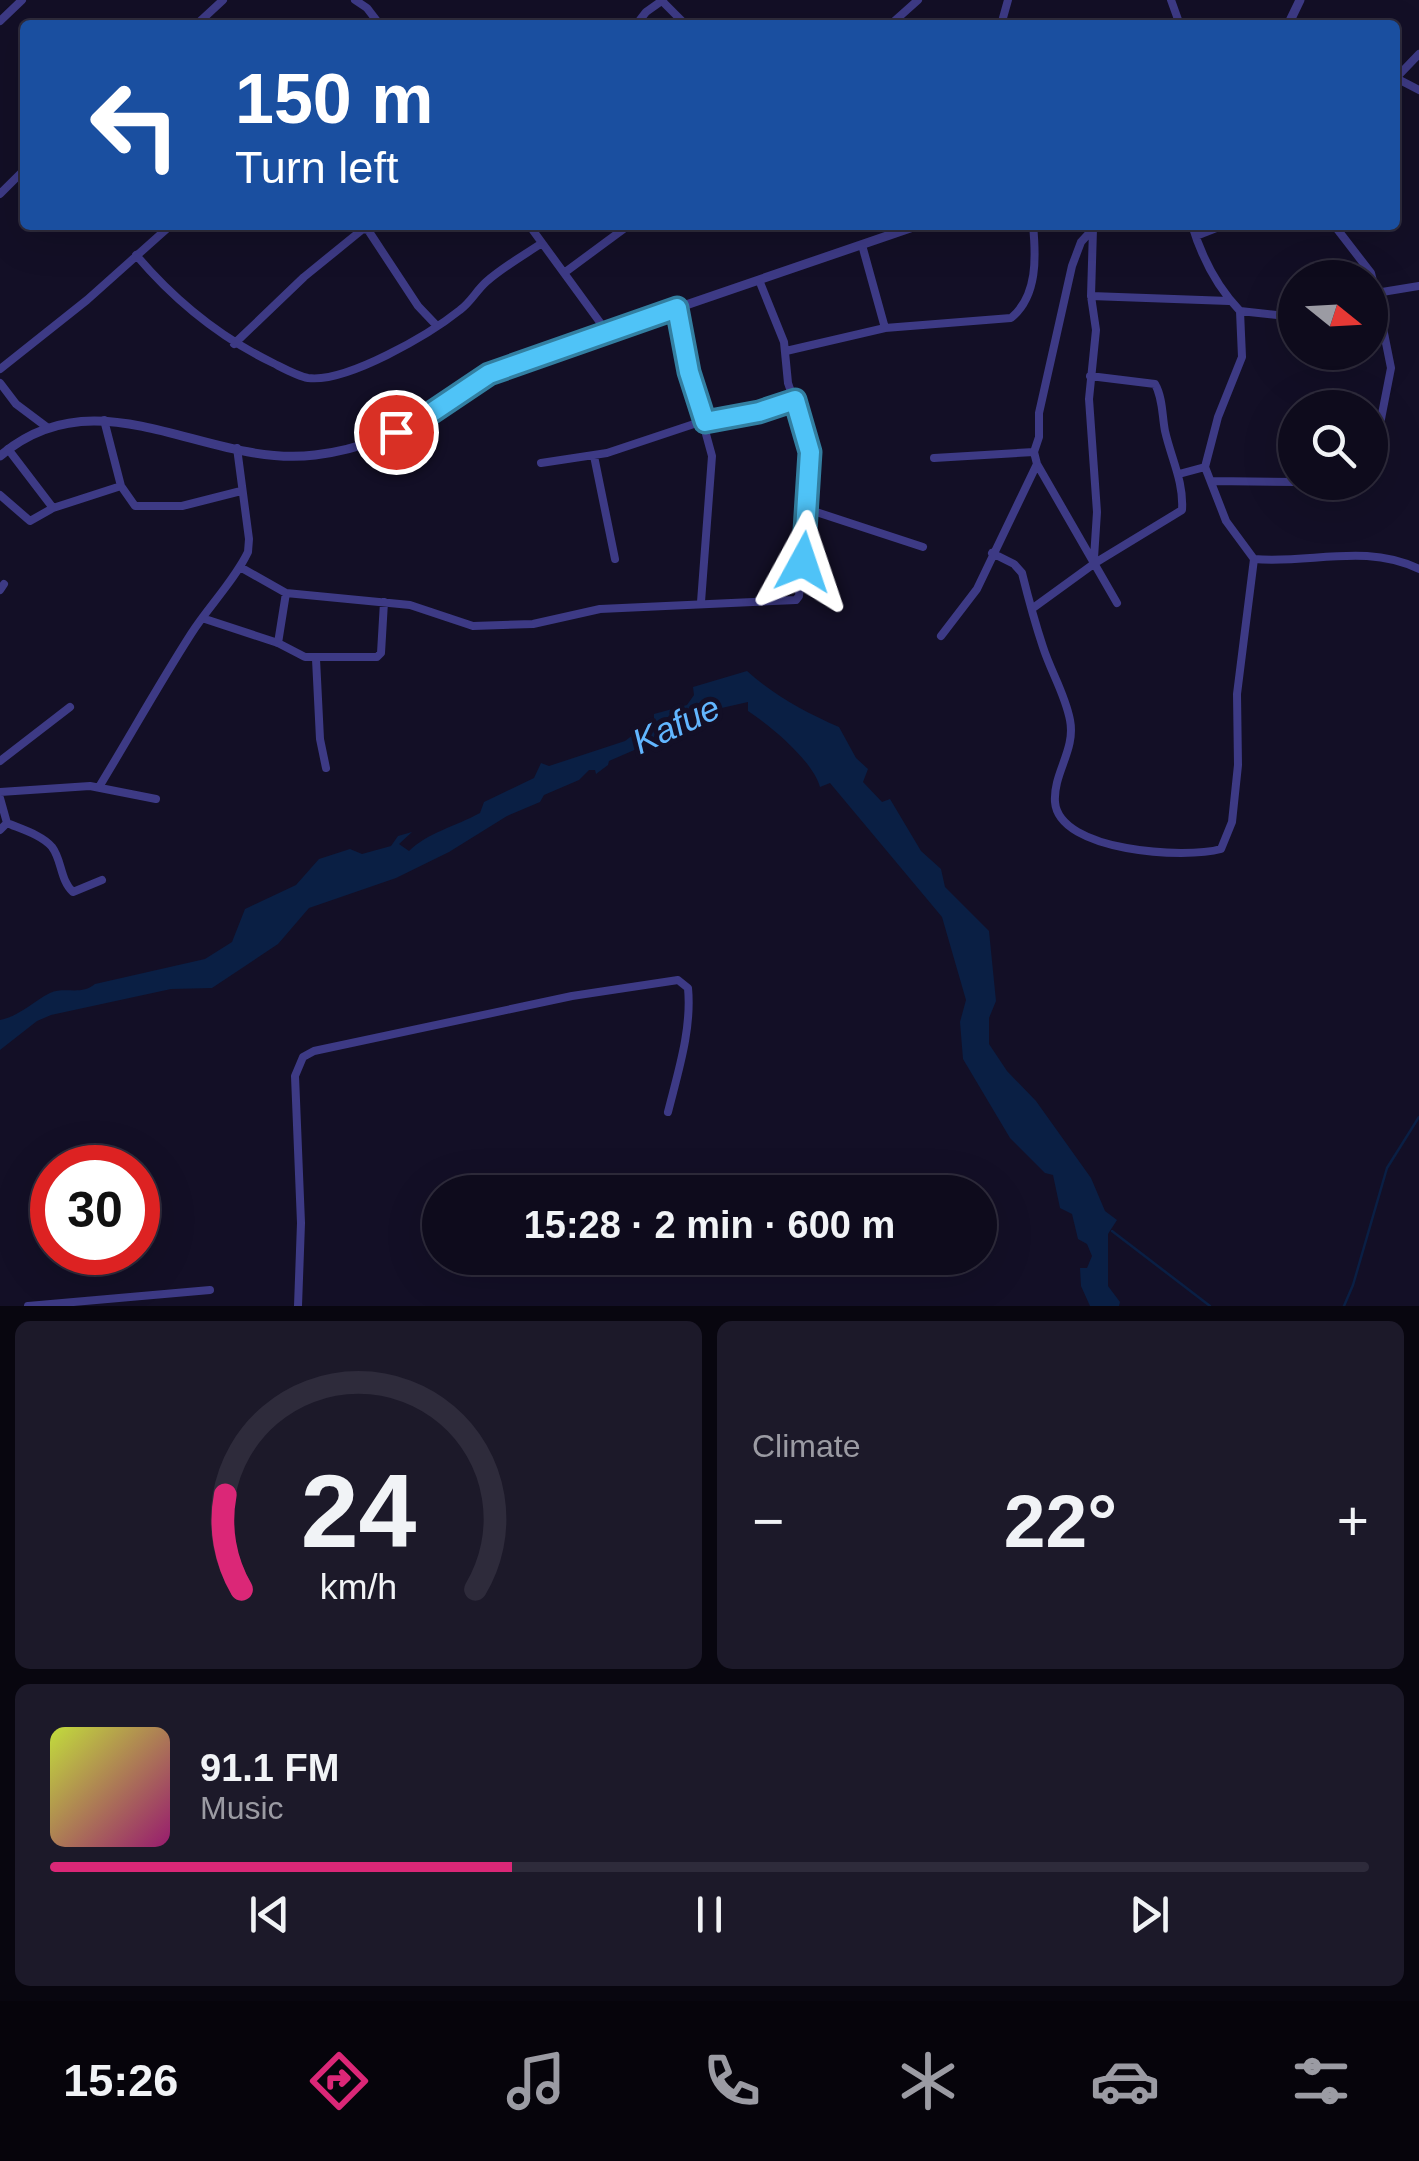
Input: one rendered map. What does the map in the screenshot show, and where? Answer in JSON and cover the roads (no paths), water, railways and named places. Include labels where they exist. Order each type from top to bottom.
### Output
[{"type":"street","points":[[0,21],[22,0]]},
{"type":"street","points":[[355,0],[369,4]]},
{"type":"street","points":[[640,20],[662,0],[681,20]]},
{"type":"street","points":[[896,20],[918,0]]},
{"type":"street","points":[[201,20],[221,1]]},
{"type":"street","points":[[1400,73],[1419,54]]},
{"type":"street","points":[[0,194],[20,174]]},
{"type":"street","points":[[0,369],[87,300],[165,230]]},
{"type":"street","points":[[234,344],[304,277],[362,230],[368,230],[418,306],[437,326]]},
{"type":"street","points":[[533,230],[607,332]]},
{"type":"street","points":[[564,273],[622,230]]},
{"type":"street","points":[[54,508],[4,452],[48,428],[82,420],[104,420],[294,457],[356,446],[419,421],[489,374],[905,230]]},
{"type":"street","points":[[786,351],[885,328],[992,321],[1015,314],[1024,303],[1035,268],[1033,230]]},
{"type":"street","points":[[1091,230],[1081,242],[1072,266],[1034,452],[1037,464],[1116,603]]},
{"type":"street","points":[[1093,230],[1091,296],[1096,330],[1089,415],[1097,512],[1095,561]]},
{"type":"street","points":[[1194,230],[1214,278],[1229,301],[1240,310],[1278,315]]},
{"type":"street","points":[[1196,236],[1211,230]]},
{"type":"street","points":[[1338,230],[1361,260]]},
{"type":"street","points":[[136,255],[206,324],[234,344],[310,378],[378,359],[437,326],[465,307],[485,283],[542,243]]},
{"type":"street","points":[[862,245],[885,328]]},
{"type":"street","points":[[240,566],[286,593],[418,606],[470,625],[533,624],[600,609],[798,598],[810,452],[785,373],[786,351],[759,280]]},
{"type":"street","points":[[1388,291],[1419,286]]},
{"type":"street","points":[[1091,296],[1229,301]]},
{"type":"street","points":[[677,308],[712,464],[701,602]]},
{"type":"street","points":[[992,552],[1020,568],[1072,730],[1055,800],[1064,820],[1090,840],[1106,844],[1180,852],[1218,850],[1224,846],[1232,822],[1238,765],[1238,694],[1254,559],[1226,521],[1205,468],[1218,416],[1242,357],[1240,310]]},
{"type":"street","points":[[1387,390],[1391,368],[1388,356]]},
{"type":"street","points":[[1033,608],[1095,561],[1179,514],[1182,504],[1179,474],[1154,384],[1090,376]]},
{"type":"street","points":[[0,383],[16,404],[38,416],[48,428]]},
{"type":"street","points":[[541,463],[594,456],[703,420],[717,422],[795,400]]},
{"type":"street","points":[[104,420],[121,486],[133,504],[182,506],[241,491]]},
{"type":"street","points":[[99,786],[146,704],[248,552],[250,539],[236,448]]},
{"type":"street","points":[[934,458],[1034,452]]},
{"type":"street","points":[[594,456],[614,559]]},
{"type":"street","points":[[940,636],[977,589],[1037,464]]},
{"type":"street","points":[[1179,474],[1205,468]]},
{"type":"street","points":[[1211,481],[1278,482]]},
{"type":"street","points":[[0,495],[29,521],[54,508],[121,486]]},
{"type":"street","points":[[807,509],[923,547]]},
{"type":"street","points":[[1254,559],[1278,561],[1373,554],[1419,569]]},
{"type":"street","points":[[278,643],[286,593]]},
{"type":"street","points":[[202,618],[316,659],[380,656],[384,602]]},
{"type":"street","points":[[316,659],[320,739],[326,768]]},
{"type":"street","points":[[0,761],[70,707]]},
{"type":"street","points":[[102,880],[73,892],[52,848],[26,830],[4,827],[0,795],[56,786],[99,786],[156,799]]},
{"type":"street","points":[[298,1306],[300,1222],[295,1076],[304,1057],[554,1000],[678,980],[688,988],[689,1001],[683,1054],[668,1112]]},
{"type":"street","points":[[28,1306],[210,1290]]},
{"type":"water","name":"Kafue","points":[[747,671],[791,703],[839,727],[856,758],[868,769],[863,782],[882,802],[890,799],[921,851],[941,869],[945,887],[989,931],[996,1001],[989,1018],[989,1044],[1007,1071],[1036,1101],[1091,1178],[1105,1211],[1117,1220],[1108,1234],[1108,1286],[1119,1306],[1090,1306],[1081,1286],[1080,1268],[1087,1268],[1092,1256],[1087,1244],[1078,1239],[1072,1214],[1060,1208],[1053,1175],[1045,1173],[1010,1138],[963,1059],[960,1022],[966,1000],[942,917],[830,783],[820,787],[800,755],[748,711],[748,702],[704,712],[678,731],[609,761],[596,774],[589,770],[579,780],[544,795],[540,802],[507,816],[449,852],[396,878],[309,908],[278,944],[212,988],[171,989],[51,1015],[0,1050],[0,1020],[50,993],[90,988],[205,959],[232,942],[245,909],[296,885],[319,859],[350,849],[362,854],[391,846],[398,836],[412,832],[399,844],[409,851],[433,834],[480,813],[484,802],[534,778],[541,763],[549,766],[625,741],[654,719],[654,714],[687,705],[694,695],[693,687]]},
{"type":"waterway","points":[[1344,1306],[1387,1168],[1419,1117]]},
{"type":"waterway","points":[[1112,1231],[1210,1306]]}]
